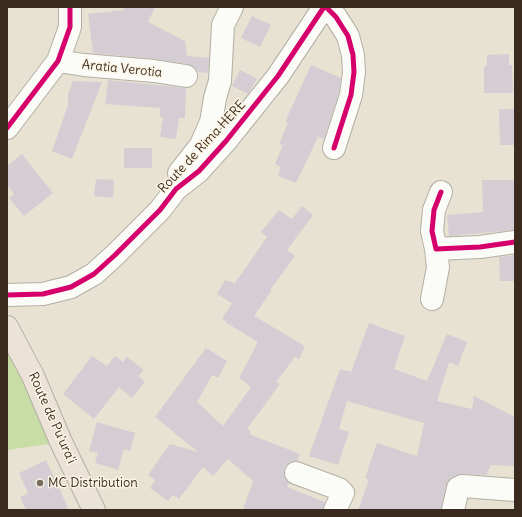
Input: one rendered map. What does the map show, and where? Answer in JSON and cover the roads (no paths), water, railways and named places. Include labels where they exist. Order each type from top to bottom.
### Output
[{"type":"main road","name":"Route de Pu'ura'i","points":[[7,327],[33,376],[61,442],[94,510]]},
{"type":"street","points":[[7,128],[58,61],[70,27],[70,7]]},
{"type":"street","points":[[160,210],[163,196],[201,145],[211,122],[215,98],[220,81],[223,25],[232,7]]},
{"type":"street","points":[[325,7],[336,17],[348,36],[354,56],[354,72],[351,94],[334,148]]},
{"type":"street","name":"Route de Rima HERE","points":[[7,295],[43,294],[71,287],[94,274],[160,210],[176,189],[199,170],[253,109],[278,76],[325,7]]},
{"type":"street","name":"Aratia Verotia","points":[[58,61],[84,65],[154,71],[186,76]]},
{"type":"street","points":[[432,299],[438,267],[436,248],[432,232],[434,210],[441,192]]},
{"type":"street","points":[[436,248],[480,247],[515,242]]},
{"type":"street","points":[[296,473],[339,489],[343,493],[335,510]]},
{"type":"street","points":[[453,510],[458,488],[462,486],[515,490]]},
{"type":"place","name":"MC Distribution","points":[[40,483]]}]
